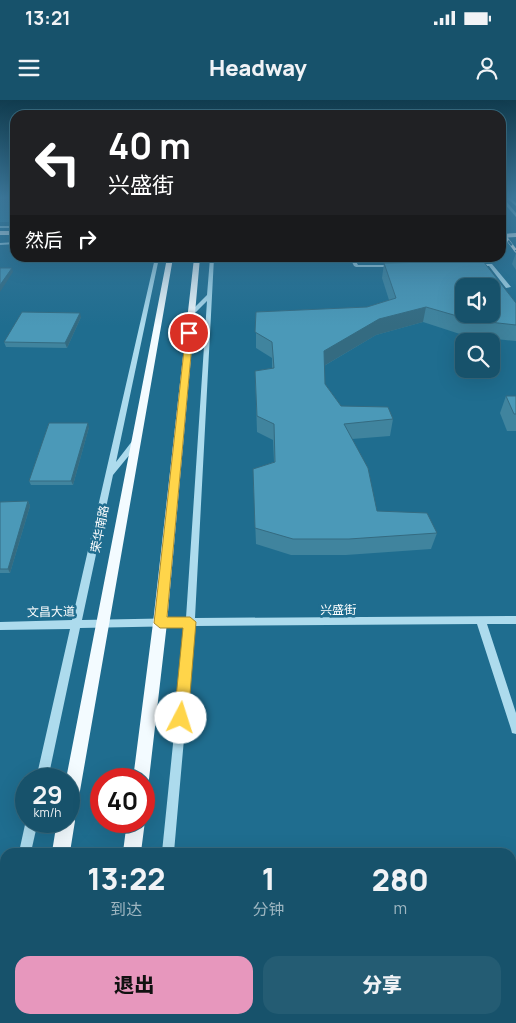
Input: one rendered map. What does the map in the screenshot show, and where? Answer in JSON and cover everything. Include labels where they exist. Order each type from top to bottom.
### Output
[{"type":"main road","name":"荣华南路","points":[[76,768],[169,262]]},
{"type":"main road","points":[[142,768],[160,623],[197,262]]},
{"type":"main road","points":[[62,848],[64,833]]},
{"type":"main road","points":[[133,848],[134,833]]},
{"type":"street","points":[[44,768],[156,262]]},
{"type":"street","points":[[168,848],[190,622],[212,262]]},
{"type":"street","points":[[354,262],[356,266],[404,266]]},
{"type":"street","points":[[470,265],[490,265],[508,286]]},
{"type":"street","points":[[191,314],[209,296]]},
{"type":"street","points":[[108,476],[136,442]]},
{"type":"street","name":"兴盛街","points":[[160,623],[516,620]]},
{"type":"street","points":[[481,621],[516,730]]},
{"type":"street","name":"文昌大道","points":[[0,626],[160,623]]},
{"type":"street","points":[[26,848],[29,833]]},
{"type":"building","points":[[484,262],[496,278],[455,278],[455,315],[426,307],[379,319],[324,351],[325,384],[341,406],[388,407],[393,419],[344,424],[368,468],[377,511],[427,513],[437,533],[349,539],[293,539],[255,528],[253,469],[275,462],[274,424],[257,416],[255,371],[274,368],[272,342],[255,332],[256,312],[367,307],[396,298],[384,263]]},
{"type":"building","points":[[0,268],[12,268],[0,285]]},
{"type":"building","points":[[500,283],[516,303],[516,325],[498,323],[500,323]]},
{"type":"building","points":[[22,312],[80,313],[65,343],[4,342]]},
{"type":"building","points":[[506,396],[516,396],[516,414],[514,414]]},
{"type":"building","points":[[49,423],[88,423],[71,481],[29,481]]},
{"type":"building","points":[[28,501],[8,569],[0,569],[0,502]]},
{"type":"railway","points":[[508,240],[516,251]]},
{"type":"route","points":[[181,718],[190,622],[160,623],[189,333]]}]
